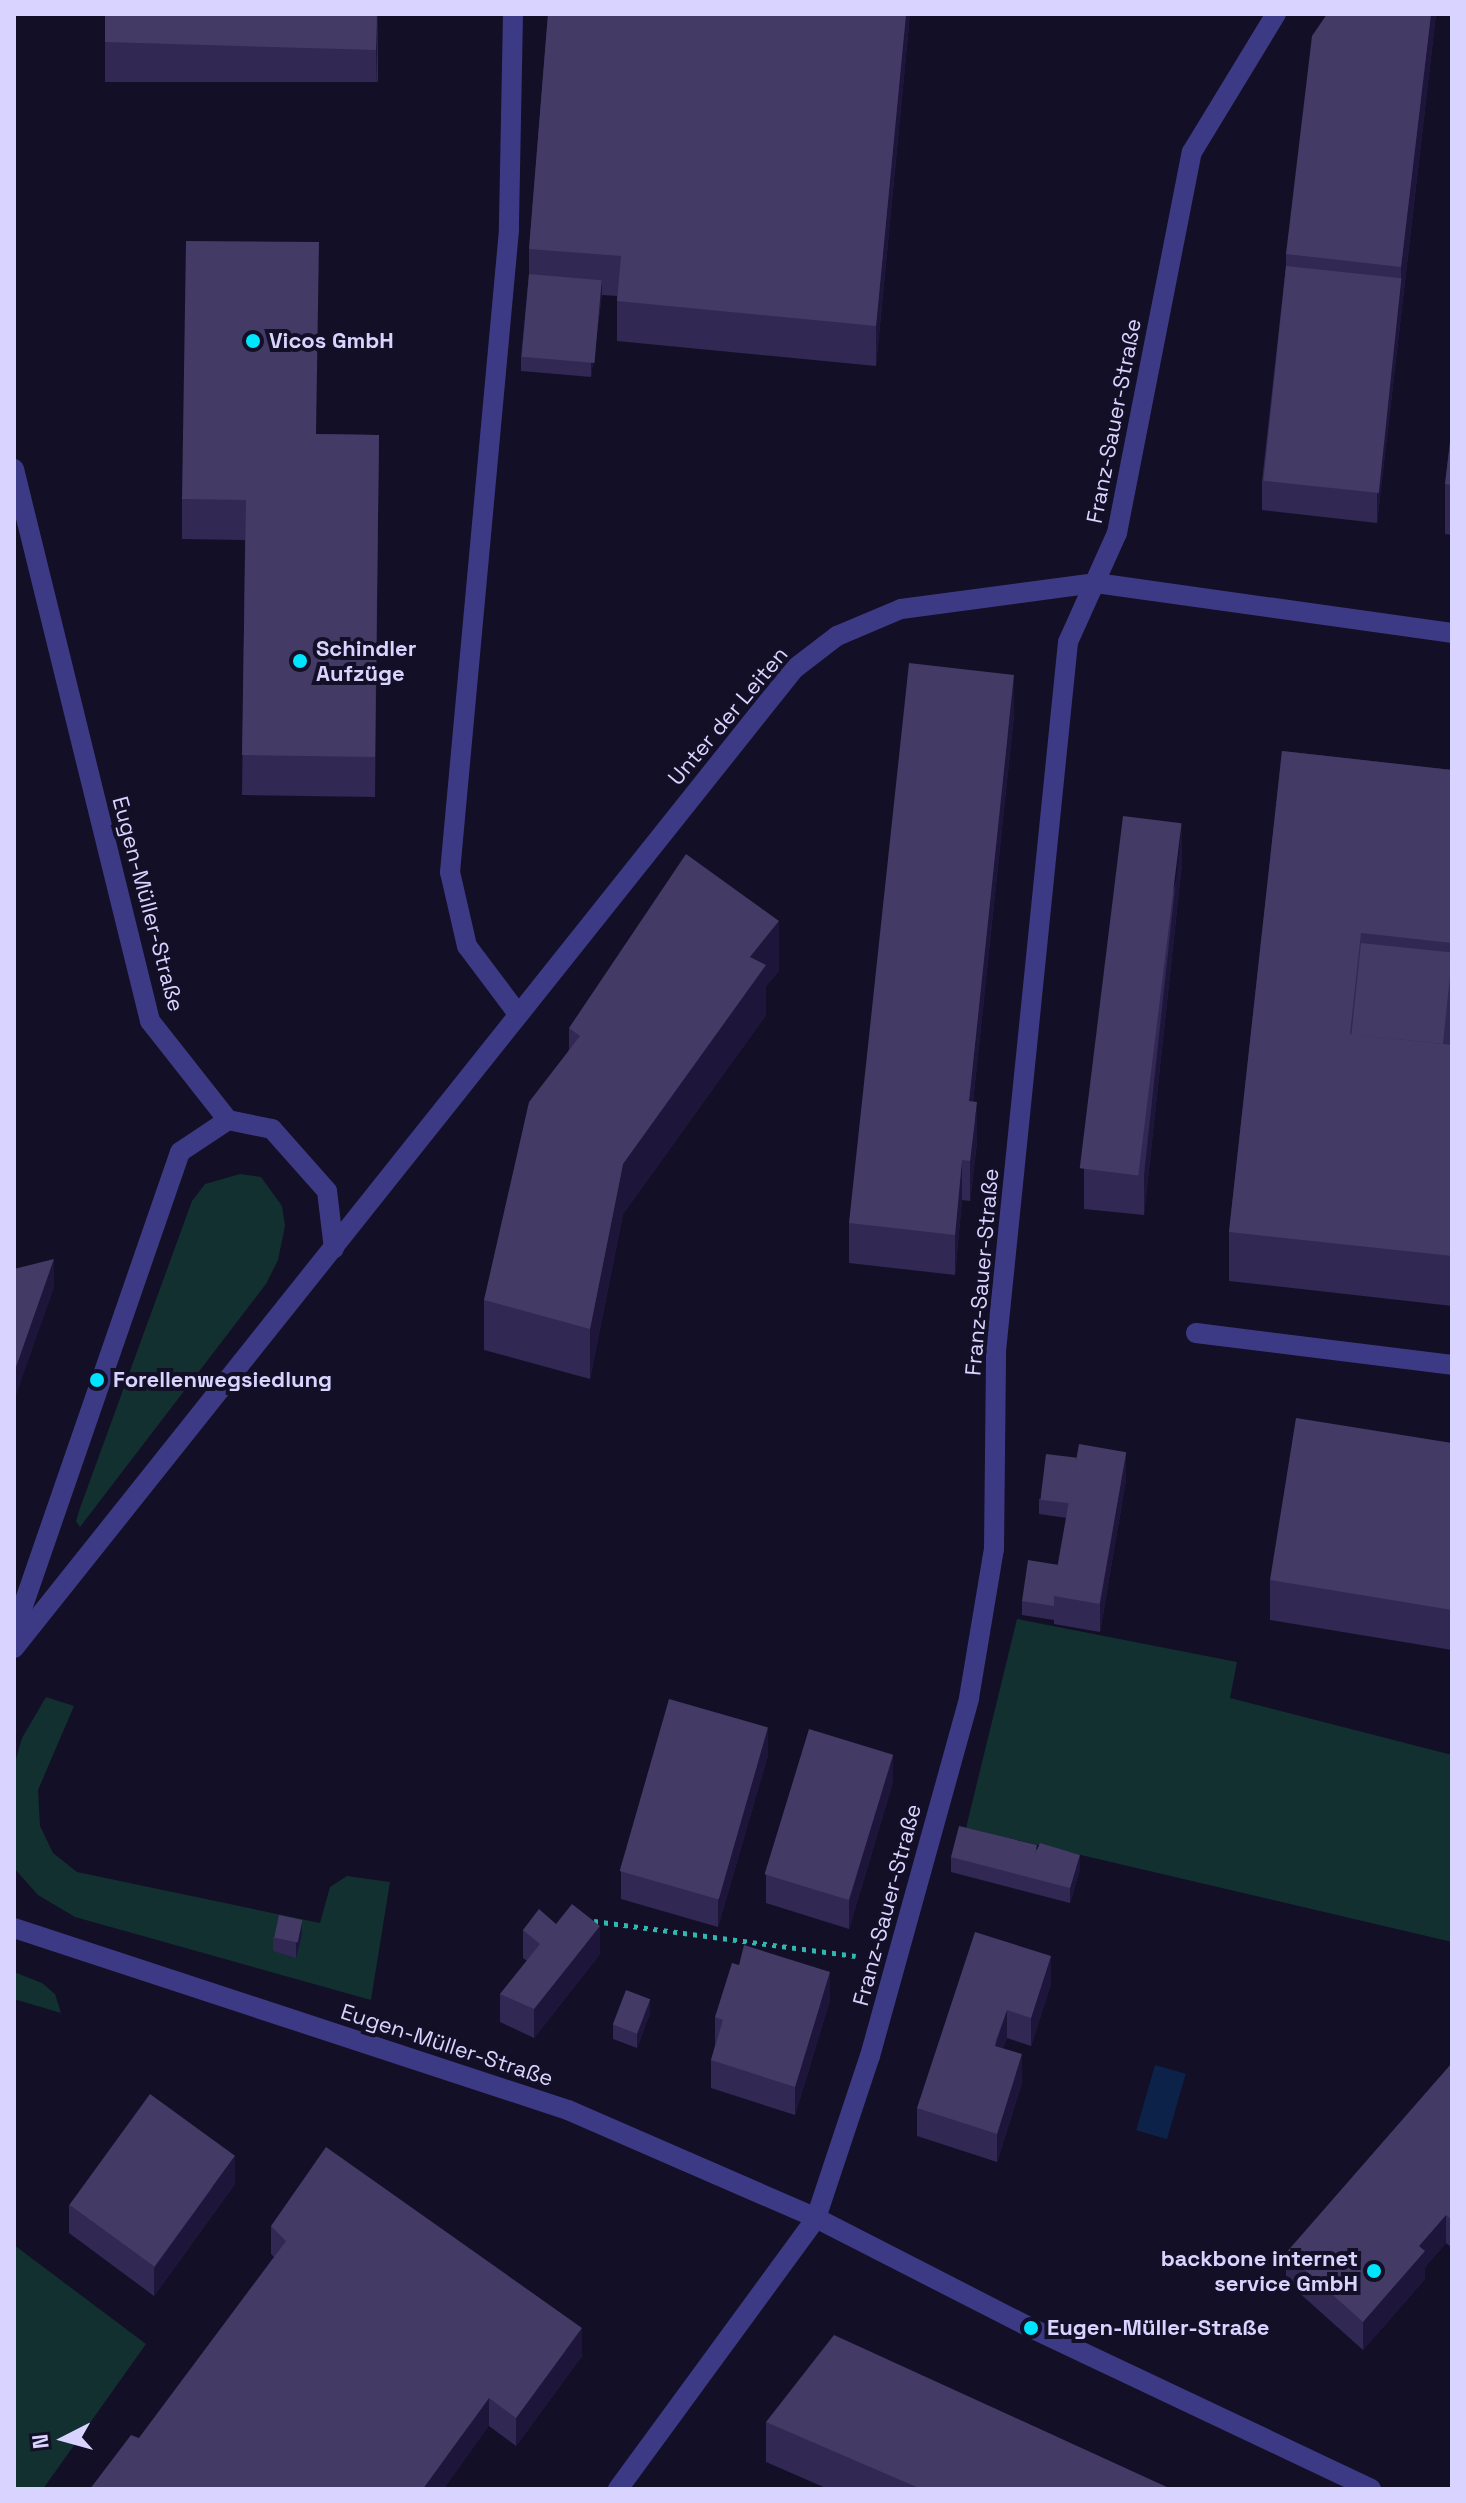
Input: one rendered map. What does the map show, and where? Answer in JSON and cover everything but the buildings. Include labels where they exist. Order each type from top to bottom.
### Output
[{"type":"street","points":[[513,14],[509,230],[450,872],[467,946],[518,1014]]},
{"type":"street","name":"Franz-Sauer-Straße","points":[[618,2489],[816,2218],[896,1961],[969,1698],[994,1549],[996,1351],[1068,642],[1117,533],[1192,152],[1276,14]]},
{"type":"street","name":"Eugen-Müller-Straße","points":[[14,469],[150,1021],[228,1120]]},
{"type":"street","name":"Unter der Leiten","points":[[334,1249],[794,669],[837,636],[901,609],[1096,583],[1452,633]]},
{"type":"street","points":[[14,1632],[180,1152],[228,1120],[272,1129],[327,1191],[334,1249],[14,1648]]},
{"type":"street","points":[[1196,1333],[1452,1365]]},
{"type":"street","name":"Eugen-Müller-Straße","points":[[14,1928],[568,2110],[816,2218],[1031,2328],[1371,2489]]},
{"type":"path","points":[[594,1921],[896,1961]]},
{"type":"green space","points":[[240,1174],[261,1177],[282,1206],[285,1226],[278,1260],[266,1284],[80,1527],[76,1521],[80,1508],[192,1201],[205,1184]]},
{"type":"green space","points":[[1017,1619],[1237,1662],[1230,1698],[1452,1755],[1452,1942],[966,1828]]},
{"type":"green space","points":[[46,1697],[74,1706],[38,1790],[40,1826],[53,1853],[77,1872],[320,1923],[330,1887],[347,1876],[390,1882],[371,2000],[75,1917],[38,1895],[14,1868],[14,1766],[22,1738]]},
{"type":"green space","points":[[14,1972],[42,1983],[55,1994],[61,2013],[14,1999]]},
{"type":"green space","points":[[14,2245],[146,2344],[43,2489],[14,2489]]},
{"type":"water","points":[[1155,2065],[1186,2074],[1167,2139],[1136,2130]]},
{"type":"place","name":"Vicos GmbH","points":[[253,341]]},
{"type":"place","name":"Schindler Aufzüge","points":[[300,661]]},
{"type":"place","name":"Forellenwegsiedlung","points":[[97,1380]]},
{"type":"place","name":"backbone internet service GmbH","points":[[1374,2271]]},
{"type":"place","name":"Eugen-Müller-Straße","points":[[1031,2328]]}]
